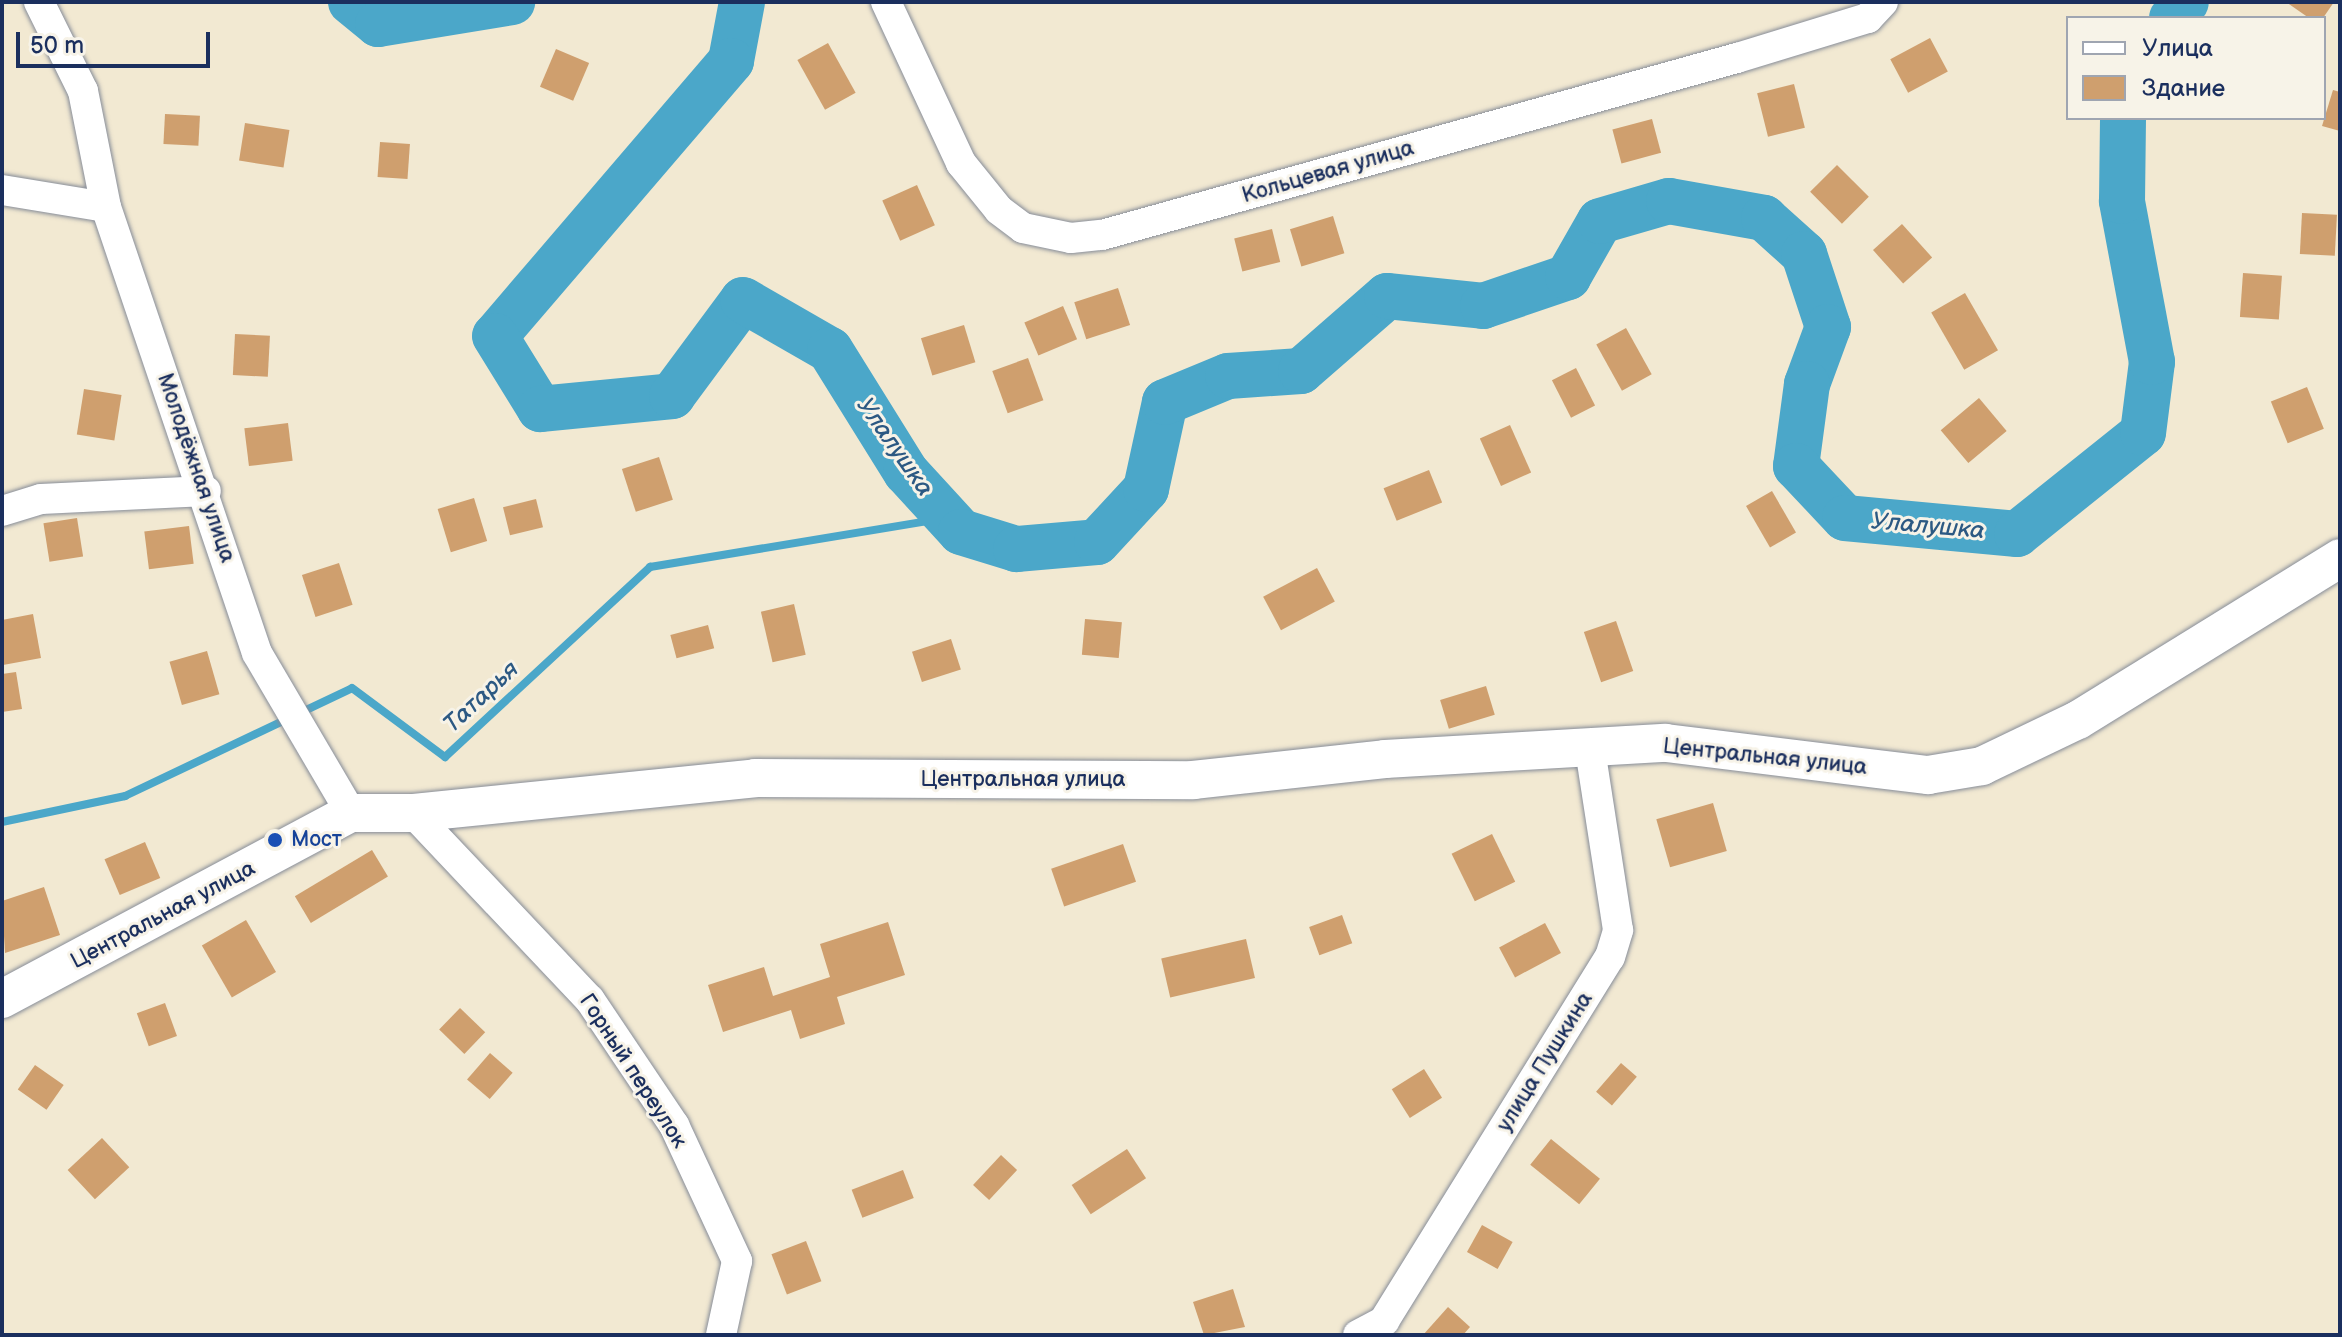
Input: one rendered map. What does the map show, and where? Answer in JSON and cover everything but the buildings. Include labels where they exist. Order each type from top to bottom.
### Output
[{"type":"street","name":"Молодёжная улица","points":[[39,2],[83,91],[106,207],[206,491],[257,653],[351,813]]},
{"type":"street","name":"Кольцевая улица","points":[[886,2],[961,163],[999,210],[1023,228],[1071,238],[1177,215],[1737,58],[1868,18],[1883,2]]},
{"type":"street","points":[[2,190],[106,207]]},
{"type":"street","points":[[2,511],[41,499],[206,491]]},
{"type":"street","name":"Центральная улица","points":[[3,1001],[351,813],[413,813],[755,778],[1193,780],[1385,759],[1666,743],[1928,775],[1982,766],[2078,720],[2340,558]]},
{"type":"street","name":"улица Пушкина","points":[[1358,1335],[1384,1321],[1610,957],[1618,930],[1590,749]]},
{"type":"street","name":"Горный переулок","points":[[413,813],[590,1000],[674,1125],[737,1261],[721,1335]]},
{"type":"waterway","name":"Улалушка","points":[[351,2],[378,24],[512,2]]},
{"type":"waterway","name":"Улалушка","points":[[742,2],[731,61],[495,336],[540,409],[672,396],[743,300],[830,350],[906,472],[961,532],[1016,549],[1097,542],[1146,489],[1165,402],[1228,376],[1301,371],[1387,296],[1483,306],[1568,277],[1600,221],[1669,201],[1764,218],[1804,254],[1828,327],[1807,384],[1796,466],[1845,518],[2017,534],[2143,433],[2152,362],[2122,201],[2123,120]]},
{"type":"waterway","name":"Улалушка","points":[[2174,16],[2186,2]]},
{"type":"waterway","name":"Татарья","points":[[2,822],[125,796],[352,688],[445,757],[650,567],[947,518]]},
{"type":"place","name":"Мост","points":[[275,840]]}]
